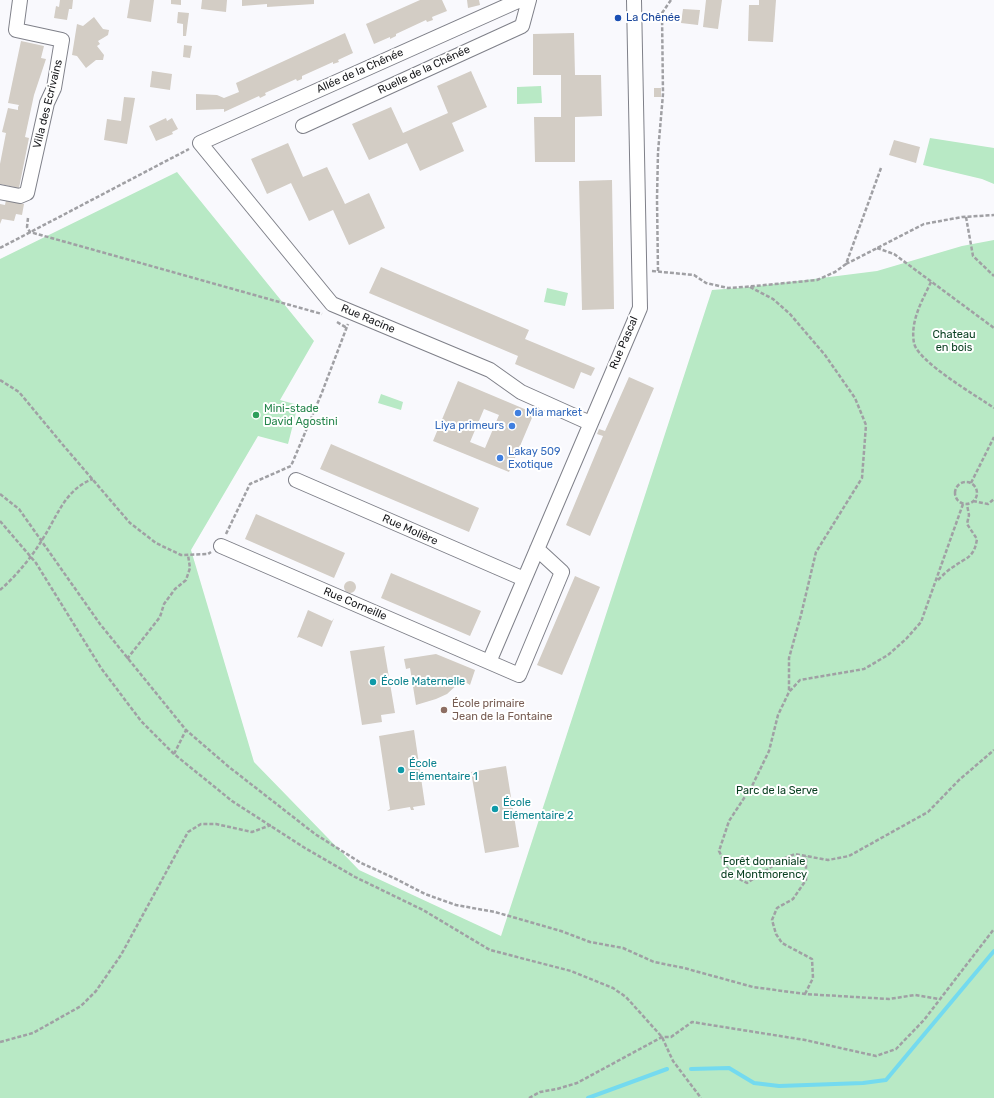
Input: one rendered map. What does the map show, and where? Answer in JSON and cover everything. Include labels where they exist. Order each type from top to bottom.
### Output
[{"type":"street","name":"Villa des Ecrivains","points":[[0,192],[20,196],[27,193],[47,103],[54,88],[62,40],[16,30],[20,0]]},
{"type":"street","name":"Allée de la Chênée","points":[[200,143],[520,0]]},
{"type":"street","name":"Ruelle de la Chênée","points":[[303,126],[522,26],[530,0]]},
{"type":"street","name":"Rue Pascal","points":[[489,662],[640,308],[638,271],[634,0]]},
{"type":"street","name":"Rue Racine","points":[[200,143],[332,304],[490,370],[521,392],[590,423]]},
{"type":"street","name":"Rue Molière","points":[[296,480],[524,580]]},
{"type":"street","name":"Rue Corneille","points":[[221,546],[519,675],[562,572],[537,549]]},
{"type":"path","points":[[658,271],[658,152],[663,94],[662,13],[671,0]]},
{"type":"path","points":[[0,248],[200,143]]},
{"type":"path","points":[[846,264],[881,168]]},
{"type":"path","points":[[638,271],[658,271],[694,275],[706,283],[728,288],[817,280],[835,272],[876,247],[924,224],[966,217],[994,215]]},
{"type":"path","points":[[966,217],[973,256],[994,276]]},
{"type":"path","points":[[28,218],[27,227],[30,232],[320,313]]},
{"type":"path","points":[[876,247],[894,254],[994,328]]},
{"type":"path","points":[[931,282],[916,313],[913,334],[917,351],[935,368],[994,408]]},
{"type":"path","points":[[750,287],[773,299],[790,314],[825,355],[855,398],[866,425],[862,478],[816,552],[789,658],[789,692]]},
{"type":"path","points":[[0,380],[19,392],[130,522],[156,543],[181,555],[208,554],[221,546],[250,484],[291,466],[353,313]]},
{"type":"path","points":[[971,483],[994,437]]},
{"type":"path","points":[[0,590],[14,578],[42,541],[62,503],[82,483],[92,479]]},
{"type":"path","points":[[937,581],[953,566],[969,558],[975,550],[977,539],[967,524],[969,515],[965,504],[955,498],[955,490],[963,482],[971,483],[977,492],[974,501]]},
{"type":"path","points":[[0,494],[19,509],[100,624],[186,730],[229,767],[315,834],[361,863],[425,894],[456,905],[495,912],[561,931],[590,942],[623,948],[654,962],[684,968],[753,987],[805,994],[889,999],[915,995],[939,999]]},
{"type":"path","points":[[965,504],[974,501],[988,504],[994,499]]},
{"type":"path","points":[[965,504],[921,622],[906,639],[888,655],[864,669],[800,680],[789,692],[778,715],[769,751],[752,786],[729,821],[719,851],[730,874],[747,883],[785,858],[795,854],[828,860],[849,856],[928,812],[959,780],[994,750]]},
{"type":"path","points":[[0,521],[30,555],[101,668],[141,721],[174,754],[232,801],[271,825],[304,848],[348,873],[423,910],[490,950],[572,971],[613,988],[626,997],[662,1038],[673,1061],[702,1098]]},
{"type":"path","points":[[127,659],[160,617],[164,604],[175,589],[186,580],[190,568],[188,555]]},
{"type":"path","points":[[174,754],[186,730]]},
{"type":"path","points":[[0,1042],[34,1033],[81,1006],[96,991],[121,955],[188,832],[202,824],[216,824],[252,832],[271,825]]},
{"type":"path","points":[[805,994],[813,978],[812,959],[782,943],[776,934],[772,920],[777,908],[794,899],[806,880],[806,856]]},
{"type":"path","points":[[529,1098],[540,1092],[577,1083],[662,1038],[671,1038],[692,1022],[804,1040],[876,1056],[896,1049],[924,1020],[994,929]]},
{"type":"green space","points":[[541,86],[542,103],[517,104],[517,87]]},
{"type":"green space","points":[[930,138],[994,148],[994,184],[982,179],[923,165]]},
{"type":"green space","name":"Forêt domaniale de Montmorency","points":[[177,172],[314,341],[280,400],[298,405],[288,444],[258,436],[191,550],[254,762],[359,870],[501,936],[712,290],[750,287],[877,271],[962,246],[994,240],[994,1098],[0,1098],[0,259]]},
{"type":"green space","points":[[547,288],[568,293],[565,306],[544,302]]},
{"type":"green space","points":[[381,394],[403,402],[401,410],[378,403]]},
{"type":"building","points":[[60,0],[73,0],[72,9],[69,9],[67,20],[54,18],[56,6],[59,7]]},
{"type":"building","points":[[130,0],[154,0],[151,22],[127,18]]},
{"type":"building","points":[[171,0],[181,0],[181,5],[171,4]]},
{"type":"building","points":[[202,0],[227,0],[226,12],[201,9]]},
{"type":"building","points":[[242,0],[314,0],[314,4],[267,7],[267,4],[242,6]]},
{"type":"building","points":[[420,0],[442,0],[447,11],[432,17],[433,20],[427,22],[426,20],[396,34],[396,36],[390,39],[390,37],[374,44],[366,24]]},
{"type":"building","points":[[467,0],[479,0],[480,5],[468,8]]},
{"type":"building","points":[[706,0],[722,0],[718,29],[703,27]]},
{"type":"building","points":[[759,0],[776,0],[773,42],[748,41],[749,5],[759,5]]},
{"type":"building","points":[[683,9],[700,10],[698,25],[681,23]]},
{"type":"building","points":[[178,12],[189,13],[186,36],[183,36],[183,24],[177,23]]},
{"type":"building","points":[[94,17],[103,29],[109,30],[108,35],[98,41],[100,44],[97,46],[104,55],[103,60],[96,60],[86,68],[77,56],[72,55],[77,24],[83,26]]},
{"type":"building","points":[[345,33],[353,53],[338,60],[339,62],[333,64],[333,62],[302,76],[302,79],[297,81],[296,79],[265,93],[266,95],[260,98],[259,96],[224,112],[224,109],[196,110],[196,94],[217,95],[224,98],[239,92],[236,83]]},
{"type":"building","points":[[574,33],[575,75],[601,75],[602,116],[575,117],[575,162],[535,162],[534,117],[561,117],[561,75],[533,75],[533,34]]},
{"type":"building","points":[[21,41],[44,46],[41,58],[46,59],[34,95],[25,137],[29,138],[19,188],[0,184],[0,164],[6,133],[2,132],[8,108],[18,110],[19,105],[8,103]]},
{"type":"building","points":[[184,45],[192,46],[190,58],[183,57]]},
{"type":"building","points":[[152,71],[172,74],[170,90],[150,87]]},
{"type":"building","points":[[471,71],[487,107],[452,123],[464,151],[420,171],[407,143],[369,160],[352,124],[391,107],[403,133],[448,113],[437,86]]},
{"type":"building","points":[[654,88],[661,88],[661,97],[654,97]]},
{"type":"building","points":[[124,97],[135,98],[127,144],[104,140],[107,119],[121,121]]},
{"type":"building","points":[[166,118],[167,121],[172,118],[178,129],[172,132],[173,134],[156,141],[149,126]]},
{"type":"building","points":[[894,140],[920,147],[916,163],[889,155]]},
{"type":"building","points":[[288,143],[303,177],[327,167],[345,204],[369,193],[385,228],[349,245],[333,210],[309,221],[291,183],[267,194],[251,159]]},
{"type":"building","points":[[612,180],[614,309],[582,310],[579,181]]},
{"type":"building","points":[[6,200],[24,204],[22,215],[16,214],[14,221],[2,219],[0,224],[0,204],[5,205]]},
{"type":"building","points":[[381,267],[529,330],[525,339],[595,368],[591,376],[581,372],[574,389],[515,364],[518,356],[369,293]]},
{"type":"building","points":[[629,377],[654,388],[590,536],[566,525],[603,436],[597,434],[599,429],[605,431]]},
{"type":"building","points":[[458,381],[534,413],[509,472],[433,441]],"holes":[[[484,409],[499,415],[485,448],[470,442]]]},
{"type":"building","points":[[331,444],[479,508],[469,532],[320,469]]},
{"type":"building","points":[[256,514],[345,553],[334,578],[245,539]]},
{"type":"building","points":[[391,573],[481,611],[470,636],[381,598]]},
{"type":"building","points":[[575,576],[600,587],[562,675],[537,665]]},
{"type":"building","points":[[352,581],[355,582],[355,592],[348,593],[345,592],[344,585],[345,582]]},
{"type":"building","points":[[308,610],[332,621],[334,618],[322,647],[299,637],[297,638]]},
{"type":"building","name":"École Maternelle","points":[[385,646],[384,648],[395,713],[381,715],[382,722],[362,725],[350,651]]},
{"type":"building","points":[[436,654],[475,670],[470,685],[462,680],[447,694],[416,705],[410,668],[406,669],[404,659]]},
{"type":"building","name":"École Elémentaire 1","points":[[414,730],[425,805],[413,807],[414,810],[411,810],[410,807],[387,811],[390,809],[379,736]]},
{"type":"building","name":"École Elémentaire 2","points":[[506,766],[519,847],[485,853],[471,772]]},
{"type":"waterway","points":[[691,1069],[729,1068],[754,1083],[779,1086],[863,1083],[886,1080],[994,951]]},
{"type":"waterway","points":[[588,1098],[667,1069]]},
{"type":"place","name":"La Chênée","points":[[618,18]]},
{"type":"place","name":"Mia market","points":[[518,413]]},
{"type":"place","name":"Mini-stade David Agostini","points":[[256,415]]},
{"type":"place","name":"Liya primeurs","points":[[512,426]]},
{"type":"place","name":"Lakay 509 Exotique","points":[[500,458]]},
{"type":"place","name":"École Maternelle","points":[[373,682]]},
{"type":"place","name":"École primaire Jean de la Fontaine","points":[[444,710]]},
{"type":"place","name":"École Elémentaire 1","points":[[401,770]]},
{"type":"place","name":"École Elémentaire 2","points":[[495,809]]},
{"type":"park label","name":"Chateau en bois","points":[[954,341]]},
{"type":"park label","name":"Parc de la Serve","points":[[777,791]]}]
